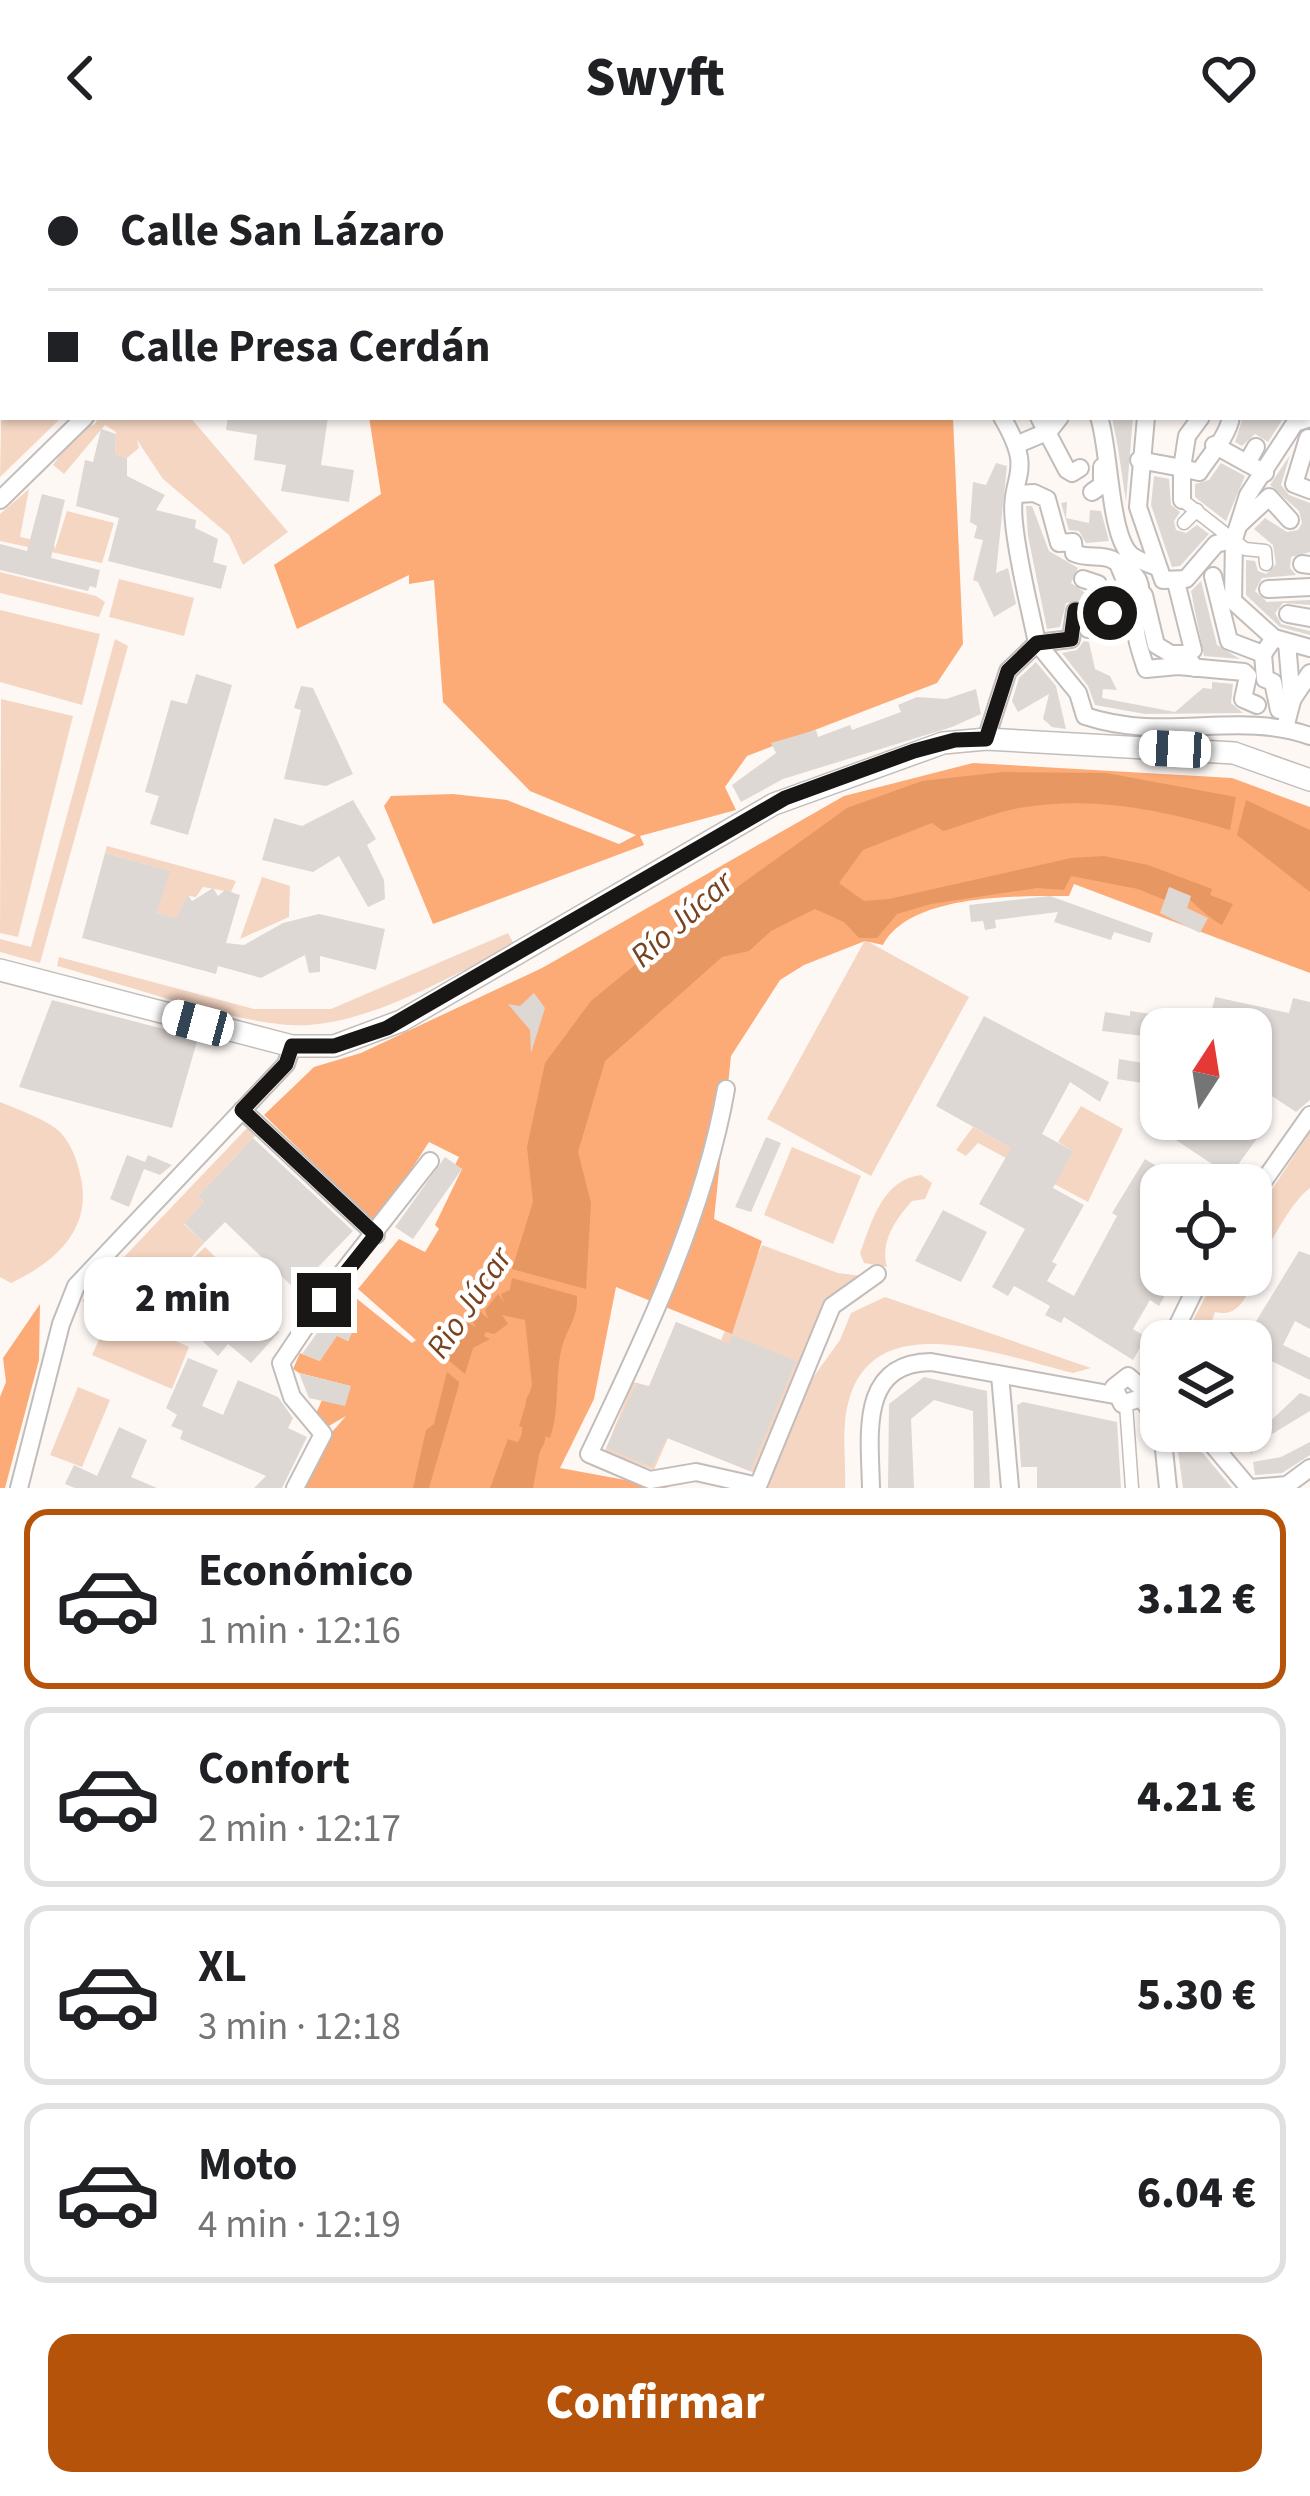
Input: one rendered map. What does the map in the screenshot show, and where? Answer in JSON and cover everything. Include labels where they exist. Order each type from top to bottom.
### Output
[{"type":"street","points":[[0,500],[82,420]]},
{"type":"street","points":[[1004,420],[1018,444],[1023,473],[1013,520],[1037,643],[1078,693],[1085,716],[1148,730],[1232,724],[1286,712],[1310,673]]},
{"type":"street","points":[[986,739],[1008,671],[1037,643],[1071,639],[1082,605],[1098,584],[1101,600],[1111,604],[1123,598],[1126,583],[1100,420]]},
{"type":"street","points":[[1146,420],[1138,506],[1187,624],[1193,650],[1190,661]]},
{"type":"street","points":[[1184,523],[1190,505],[1182,468],[1187,436],[1199,420]]},
{"type":"street","points":[[1139,460],[1199,472],[1214,445],[1229,431],[1231,420]]},
{"type":"street","points":[[1223,607],[1248,495],[1298,420]]},
{"type":"street","points":[[1018,444],[1050,422],[1067,470],[1072,473],[1080,468]]},
{"type":"street","points":[[1308,438],[1294,484],[1310,490]]},
{"type":"street","points":[[1214,445],[1252,455],[1265,473]]},
{"type":"street","points":[[1092,492],[1102,484],[1102,461],[1108,449]]},
{"type":"street","points":[[1018,494],[1046,499],[1059,543],[1073,542],[1074,553],[1130,554],[1165,576],[1186,579],[1216,544],[1237,532],[1269,497],[1290,520]]},
{"type":"street","points":[[1190,505],[1237,532],[1245,549],[1265,550],[1265,564]]},
{"type":"street","points":[[1119,557],[1139,582],[1156,645],[1190,661],[1273,682],[1286,712],[1310,736]]},
{"type":"street","points":[[1144,596],[1165,576]]},
{"type":"street","points":[[1213,576],[1229,641],[1260,678]]},
{"type":"street","points":[[1268,589],[1305,604]]},
{"type":"street","points":[[1082,605],[1110,613],[1111,604]]},
{"type":"street","points":[[1187,624],[1223,607]]},
{"type":"street","points":[[1223,607],[1274,645],[1286,712]]},
{"type":"street","points":[[1229,641],[1310,648]]},
{"type":"street","points":[[1274,645],[1260,678],[1257,705],[1286,712]]},
{"type":"street","points":[[0,970],[292,1046],[334,1046],[387,1028],[794,794],[943,743],[986,739],[1234,753],[1258,758],[1310,781]]},
{"type":"street","points":[[19,1488],[61,1324],[76,1286],[286,1064],[292,1046]]},
{"type":"street","points":[[726,1089],[720,1130],[694,1204],[635,1357],[589,1454],[650,1480],[696,1472],[758,1486],[832,1306],[878,1274]]},
{"type":"street","points":[[242,1110],[376,1235]]},
{"type":"street","points":[[1272,1169],[1310,1114]]},
{"type":"street","points":[[295,1488],[322,1434],[292,1397],[281,1364],[339,1277],[430,1161]]},
{"type":"street","points":[[872,1488],[872,1410],[880,1387],[907,1364],[931,1362],[1140,1395]]},
{"type":"street","points":[[1000,1375],[1010,1488]]},
{"type":"street","points":[[1132,1488],[1132,1393],[1140,1381]]},
{"type":"street","points":[[1132,1393],[1140,1384]]},
{"type":"street","points":[[1132,1393],[1140,1402]]},
{"type":"street","points":[[1164,1452],[1168,1488]]},
{"type":"street","points":[[1219,1452],[1250,1488],[1295,1486],[1310,1468]]},
{"type":"shaded area","points":[[1,420],[59,420],[0,477]]},
{"type":"shaded area","points":[[97,420],[193,420],[288,532],[243,565],[229,535],[163,479],[137,440],[139,448],[127,458],[115,454],[116,432],[105,425],[64,474],[53,465],[77,431]]},
{"type":"shaded area","points":[[369,420],[953,420],[963,644],[937,683],[747,756],[725,787],[736,810],[640,836],[644,845],[433,924],[384,806],[391,796],[453,794],[507,800],[619,844],[636,835],[530,791],[443,702],[434,580],[409,584],[409,575],[297,629],[274,565],[381,494]]},
{"type":"shaded area","points":[[29,489],[20,537],[54,544],[55,549],[67,511],[114,523],[102,563],[0,541],[0,514]]},
{"type":"shaded area","points":[[0,572],[105,602],[99,617],[0,593]]},
{"type":"shaded area","points":[[119,579],[194,598],[184,636],[109,617]]},
{"type":"shaded area","points":[[0,610],[100,634],[82,705],[0,682]]},
{"type":"shaded area","points":[[115,639],[128,646],[40,963],[0,952],[0,939],[31,947]]},
{"type":"shaded area","points":[[1,699],[73,716],[18,937],[0,933]]},
{"type":"shaded area","points":[[973,763],[1232,778],[1310,807],[1310,973],[1074,884],[1069,896],[994,898],[940,907],[897,928],[883,945],[865,941],[804,965],[780,980],[731,1056],[714,1219],[762,1241],[732,1334],[616,1287],[594,1399],[560,1468],[669,1488],[298,1488],[318,1448],[346,1416],[322,1430],[314,1418],[322,1400],[350,1386],[299,1373],[293,1369],[300,1353],[320,1361],[325,1336],[316,1331],[321,1328],[348,1341],[352,1331],[325,1319],[351,1294],[412,1343],[416,1340],[358,1289],[399,1239],[425,1252],[462,1169],[455,1165],[459,1157],[429,1142],[376,1224],[264,1115],[314,1067],[361,1053],[542,968],[844,796]]},
{"type":"shaded area","points":[[1003,772],[1106,773],[1236,797],[1230,830],[1154,811],[1077,803],[1015,809],[943,831],[932,823],[863,850],[839,883],[864,901],[889,899],[1071,858],[1104,856],[1148,865],[1212,889],[1210,895],[1233,904],[1222,925],[1170,887],[1165,900],[1138,889],[1071,876],[1064,890],[1037,888],[931,904],[897,914],[877,938],[859,938],[844,922],[815,909],[771,931],[749,951],[722,957],[605,1061],[578,1152],[591,1203],[586,1289],[512,1269],[533,1202],[527,1147],[545,1063],[591,1001],[675,932],[847,808],[922,781]]},
{"type":"shaded area","points":[[1246,800],[1310,830],[1310,892],[1237,835]]},
{"type":"shaded area","points":[[107,846],[236,881],[231,892],[203,887],[196,897],[188,896],[177,919],[157,913],[169,871],[105,853]]},
{"type":"shaded area","points":[[262,877],[290,886],[289,917],[240,939]]},
{"type":"shaded area","points":[[508,933],[515,946],[414,994],[362,1014],[309,1025],[220,1013],[57,966],[59,957],[254,1009],[331,1009]]},
{"type":"shaded area","points":[[865,940],[969,997],[871,1176],[767,1119]]},
{"type":"shaded area","points":[[0,1102],[63,1135],[77,1163],[83,1193],[68,1241],[43,1265],[11,1283],[0,1277]]},
{"type":"shaded area","points":[[1081,1106],[1123,1129],[1088,1202],[978,1143],[966,1156],[956,1150],[973,1127],[1060,1174],[1073,1151],[1058,1142]]},
{"type":"shaded area","points":[[247,1128],[255,1136],[198,1196],[204,1202],[184,1224],[204,1243],[175,1276],[205,1247],[238,1279],[179,1341],[143,1326],[189,1347],[172,1389],[92,1355],[111,1314],[82,1301]]},
{"type":"shaded area","points":[[1310,1132],[1310,1188],[1272,1240],[1272,1189]]},
{"type":"shaded area","points":[[792,1147],[861,1176],[833,1244],[764,1215]]},
{"type":"shaded area","points":[[921,1175],[932,1183],[925,1199],[912,1201],[891,1231],[887,1267],[864,1263],[860,1253],[888,1193]]},
{"type":"shaded area","points":[[762,1245],[838,1273],[862,1276],[830,1296],[757,1474],[668,1438],[654,1470],[605,1451],[633,1382],[649,1386],[676,1322],[721,1340]]},
{"type":"shaded area","points":[[512,1278],[577,1296],[561,1351],[550,1438],[519,1426],[532,1385],[525,1320],[502,1315],[508,1324],[494,1334],[486,1332],[484,1336],[490,1339],[473,1348],[465,1374],[448,1360],[456,1338],[465,1339],[461,1333],[468,1323],[476,1327],[471,1320],[480,1311],[488,1319],[485,1310],[498,1294],[504,1302],[501,1294],[510,1290]]},
{"type":"shaded area","points":[[1206,1296],[1246,1296],[1230,1312],[1215,1312],[1212,1320],[1193,1320]]},
{"type":"shaded area","points":[[885,1297],[1091,1368],[1073,1373],[971,1348],[902,1347],[875,1360],[855,1384],[845,1423],[845,1488],[765,1488],[809,1383],[840,1340],[851,1313]]},
{"type":"shaded area","points":[[40,1304],[39,1360],[5,1488],[0,1488],[3,1358]]},
{"type":"shaded area","points":[[447,1372],[459,1382],[429,1488],[413,1488],[426,1430],[434,1424]]},
{"type":"shaded area","points":[[78,1387],[110,1400],[82,1467],[50,1455]]},
{"type":"shaded area","points":[[508,1439],[540,1450],[533,1488],[490,1488]]},
{"type":"building","points":[[228,420],[328,420],[321,465],[354,470],[349,502],[281,491],[286,465],[254,460],[257,435],[226,430]]},
{"type":"building","points":[[1113,420],[1133,420],[1126,502]]},
{"type":"building","points":[[1242,420],[1282,420],[1268,442],[1255,434],[1242,446],[1235,442]]},
{"type":"building","points":[[101,429],[116,434],[115,454],[127,458],[127,476],[165,495],[156,510],[196,520],[195,528],[218,539],[213,562],[227,566],[221,589],[108,561],[119,518],[76,506],[85,460],[93,462]]},
{"type":"building","points":[[1290,455],[1281,485],[1289,495],[1310,503],[1310,552],[1291,557],[1290,568],[1296,575],[1262,578],[1255,591],[1267,602],[1310,600],[1310,605],[1283,603],[1275,613],[1281,624],[1310,631],[1310,635],[1280,627],[1246,595],[1246,560],[1255,561],[1258,571],[1266,574],[1276,564],[1273,545],[1254,529],[1265,518],[1287,532],[1298,530],[1302,523],[1299,511],[1270,485]]},
{"type":"building","points":[[996,463],[1007,466],[996,573],[1008,568],[1016,604],[994,617],[973,580],[983,540],[974,538],[977,526],[970,522],[973,482],[986,485]]},
{"type":"building","points":[[1221,463],[1245,476],[1226,521],[1195,497],[1195,484],[1209,480]]},
{"type":"building","points":[[1154,476],[1169,479],[1171,505],[1180,512],[1174,521],[1176,530],[1186,533],[1197,525],[1209,534],[1180,566],[1172,567],[1151,505]]},
{"type":"building","points":[[42,494],[65,500],[51,558],[100,570],[96,588],[90,586],[88,591],[0,570],[0,544],[27,551]]},
{"type":"building","points":[[1067,502],[1066,518],[1089,523],[1090,510],[1101,511],[1109,541],[1086,543],[1079,531],[1069,530],[1061,503]]},
{"type":"building","points":[[1026,506],[1032,506],[1049,551],[1078,568],[1071,583],[1087,594],[1088,599],[1066,603],[1060,627],[1047,629],[1028,536]]},
{"type":"building","points":[[1201,581],[1217,645],[1240,659],[1204,656],[1191,591]]},
{"type":"building","points":[[1084,641],[1089,642],[1095,669],[1110,676],[1117,690],[1103,689],[1102,698],[1175,712],[1203,688],[1212,689],[1212,682],[1233,684],[1231,703],[1243,713],[1145,714],[1095,705],[1088,686],[1062,653],[1077,650]]},
{"type":"building","points":[[1036,662],[1056,686],[1066,729],[1052,727],[1043,719],[1049,694],[1018,712],[1012,701],[1019,678]]},
{"type":"building","points":[[196,674],[232,685],[188,835],[150,824],[159,796],[145,792],[171,700],[187,704]]},
{"type":"building","points":[[301,686],[313,688],[353,774],[326,786],[284,779],[301,710],[294,708]]},
{"type":"building","points":[[976,689],[981,714],[952,727],[783,779],[741,802],[732,785],[776,753],[771,743],[816,730],[818,737],[850,725],[852,730],[901,712],[898,705],[917,697],[946,699]]},
{"type":"building","points":[[353,800],[376,839],[367,845],[384,880],[385,899],[368,907],[339,856],[313,872],[262,860],[274,818],[302,826]]},
{"type":"building","points":[[105,853],[170,871],[157,913],[176,918],[188,895],[192,901],[213,888],[218,896],[225,890],[240,895],[226,943],[244,945],[283,923],[319,914],[385,929],[376,970],[320,956],[320,972],[309,973],[305,955],[261,978],[218,966],[216,974],[82,938]]},
{"type":"building","points":[[1169,887],[1191,896],[1187,908],[1208,918],[1200,933],[1160,913]]},
{"type":"building","points":[[1050,896],[1153,933],[1150,943],[1114,932],[1111,940],[1054,922],[1058,912],[995,920],[996,928],[985,930],[983,921],[971,922],[969,905]]},
{"type":"building","points":[[534,993],[545,1008],[531,1053],[530,1030],[508,1004],[520,1006]]},
{"type":"building","points":[[1215,997],[1266,1008],[1212,1008]]},
{"type":"building","points":[[1293,998],[1310,1002],[1310,1100],[1296,1112],[1272,1096],[1272,1009],[1289,1013]]},
{"type":"building","points":[[52,1000],[198,1038],[172,1128],[19,1087]]},
{"type":"building","points":[[1130,1011],[1140,1012],[1140,1036],[1102,1031],[1105,1012],[1130,1016]]},
{"type":"building","points":[[984,1016],[1109,1082],[1100,1102],[1070,1082],[1042,1134],[1073,1151],[1053,1188],[1084,1205],[1052,1262],[1057,1264],[1047,1281],[1074,1296],[1117,1216],[1112,1213],[1140,1167],[1140,1296],[1164,1296],[1159,1306],[1150,1300],[1133,1329],[1140,1333],[1140,1348],[1133,1360],[1064,1317],[1061,1323],[1045,1315],[1050,1306],[1014,1286],[1008,1296],[992,1287],[1025,1229],[979,1204],[1011,1148],[936,1106]]},
{"type":"building","points":[[1119,1059],[1140,1062],[1140,1083],[1117,1079]]},
{"type":"building","points":[[766,1137],[781,1143],[751,1212],[735,1207]]},
{"type":"building","points":[[253,1138],[353,1231],[296,1290],[225,1222],[204,1243],[184,1223],[204,1202],[198,1196]]},
{"type":"building","points":[[1176,1140],[1256,1140],[1239,1164],[1212,1164]]},
{"type":"building","points":[[127,1155],[145,1162],[148,1155],[172,1165],[160,1175],[144,1169],[129,1207],[110,1199]]},
{"type":"building","points":[[445,1157],[462,1169],[413,1239],[395,1227]]},
{"type":"building","points":[[943,1210],[987,1232],[961,1282],[915,1261]]},
{"type":"building","points":[[1299,1251],[1310,1255],[1310,1329],[1295,1321],[1283,1345],[1310,1358],[1310,1380],[1272,1361],[1272,1320],[1257,1320]]},
{"type":"building","points":[[241,1275],[249,1283],[238,1295],[279,1332],[251,1363],[228,1344],[218,1356],[191,1330]]},
{"type":"building","points":[[327,1319],[353,1331],[348,1341],[337,1336],[320,1361],[302,1354]]},
{"type":"building","points":[[676,1322],[729,1344],[733,1335],[796,1361],[750,1471],[667,1438],[652,1467],[606,1448],[637,1383],[649,1387]]},
{"type":"building","points":[[188,1358],[218,1370],[202,1406],[223,1415],[238,1380],[278,1397],[293,1418],[288,1428],[307,1437],[282,1488],[254,1488],[266,1476],[180,1439],[183,1431],[171,1426],[177,1415],[166,1408]]},
{"type":"building","points":[[299,1373],[351,1386],[345,1406],[309,1398]]},
{"type":"building","points":[[924,1377],[987,1391],[990,1488],[974,1488],[973,1411],[934,1400],[911,1419],[914,1488],[888,1488],[889,1404]]},
{"type":"building","points":[[1300,1393],[1310,1397],[1310,1411],[1272,1434],[1272,1420]]},
{"type":"building","points":[[1023,1402],[1117,1422],[1121,1488],[1037,1488],[1037,1467],[1021,1467],[1017,1405]]},
{"type":"building","points":[[119,1427],[147,1440],[131,1477],[157,1488],[65,1484],[74,1465],[97,1476]]},
{"type":"building","points":[[1310,1442],[1310,1455],[1282,1473],[1255,1475],[1253,1462],[1281,1457]]},
{"type":"building","points":[[1178,1452],[1202,1452],[1232,1488],[1183,1488]]},
{"type":"waterway","name":"Río Júcar","points":[[507,1488],[533,1439],[538,1402]]},
{"type":"route","points":[[324,1300],[376,1235],[242,1110],[286,1064],[292,1046],[334,1046],[387,1028],[794,794],[914,751],[986,739],[1008,671],[1037,643],[1071,639],[1075,610],[1110,613]]},
{"type":"water label","name":"Rio Júcar","points":[[468,1302]]}]
